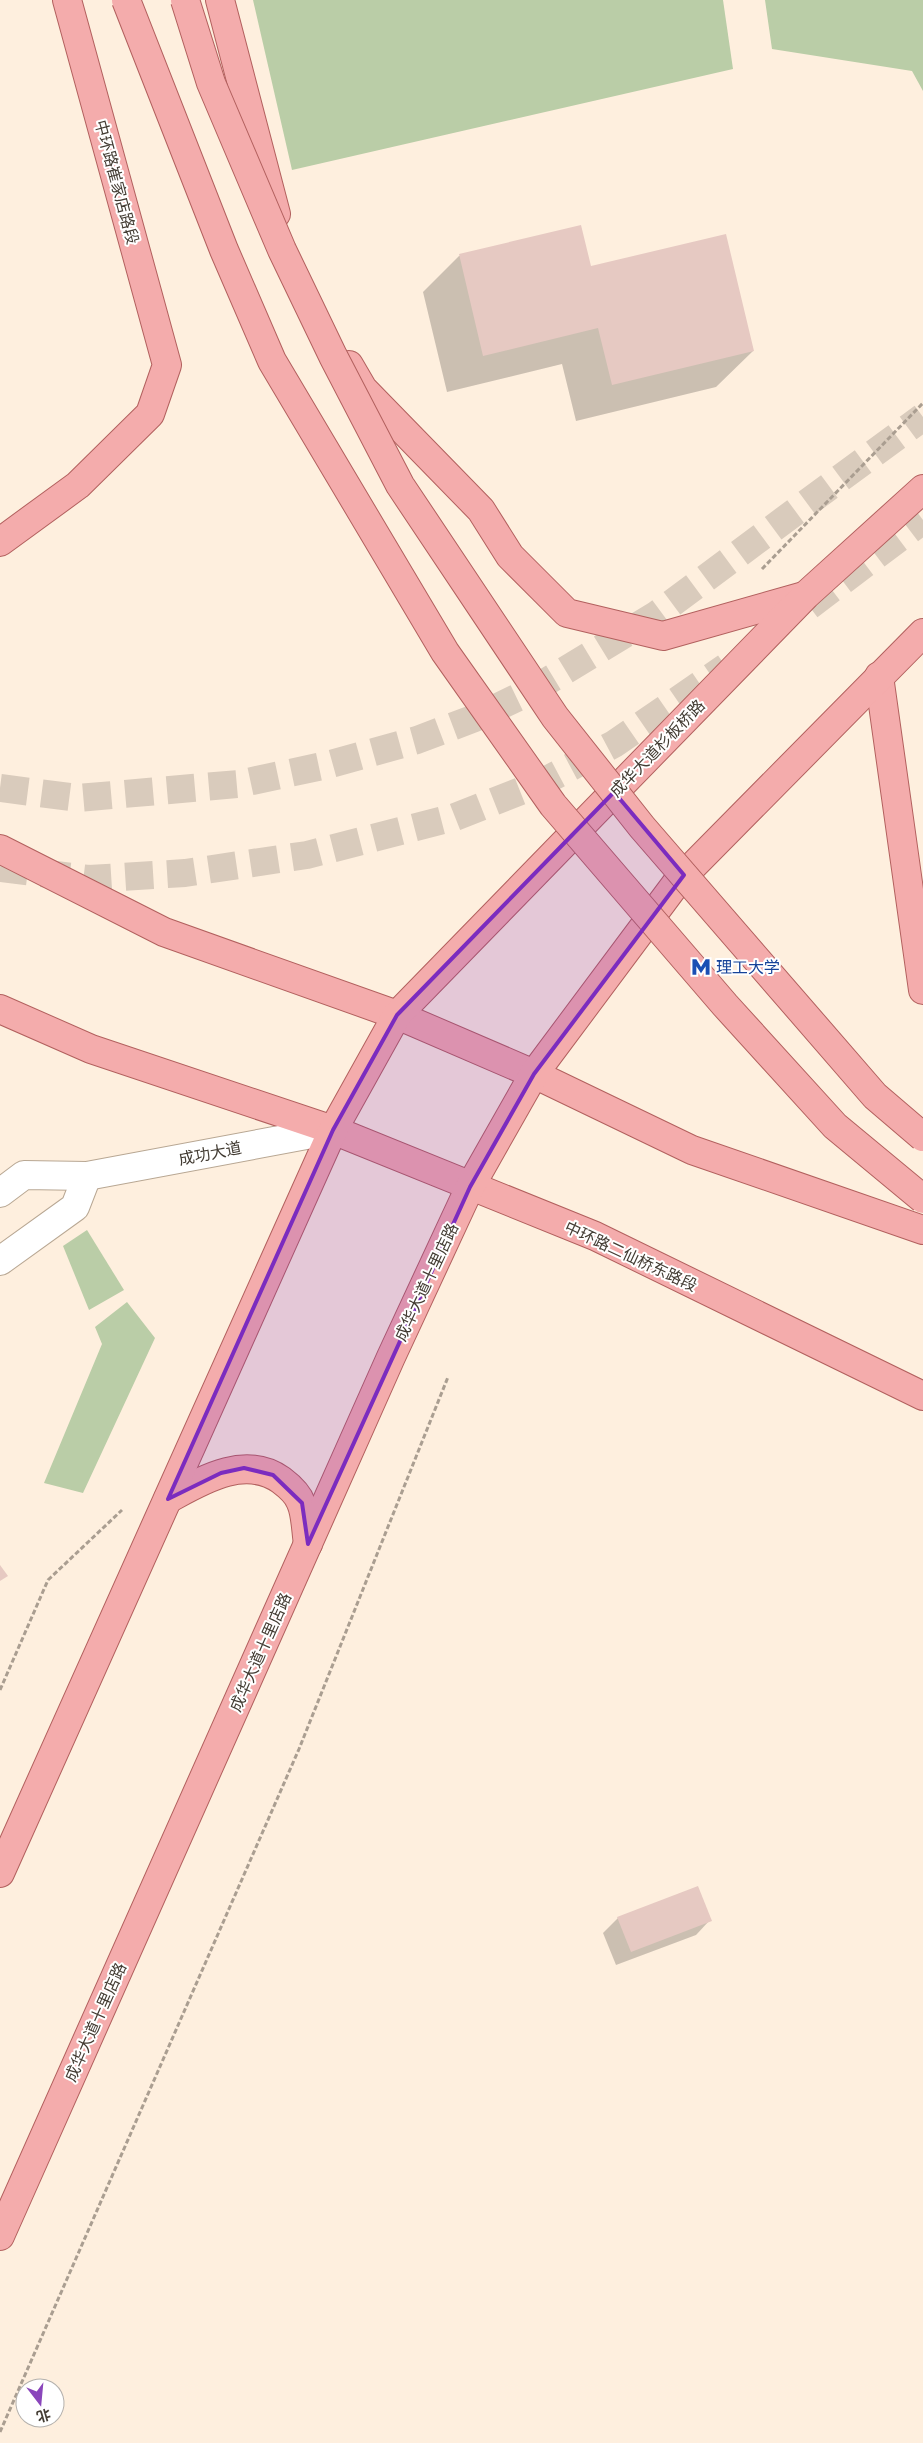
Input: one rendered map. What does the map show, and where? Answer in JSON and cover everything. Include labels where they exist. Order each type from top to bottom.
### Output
[{"type":"main road","name":"中环路崔家店路段","points":[[0,542],[78,485],[150,414],[167,365],[67,0]]},
{"type":"main road","points":[[126,0],[224,250],[272,361],[445,652],[554,805],[724,1005],[835,1126],[923,1199]]},
{"type":"main road","points":[[185,0],[211,83],[282,250],[333,356],[400,485],[555,717],[642,827],[875,1096],[923,1137]]},
{"type":"main road","points":[[220,0],[275,210],[312,300],[363,390],[481,510],[510,556],[567,613],[664,636],[806,595]]},
{"type":"main road","name":"成华大道杉板桥路","points":[[398,1015],[806,595],[923,489]]},
{"type":"main road","points":[[534,1074],[678,882],[923,632]]},
{"type":"main road","points":[[879,676],[923,990]]},
{"type":"main road","points":[[0,849],[164,932],[398,1015],[534,1074],[692,1150],[923,1230]]},
{"type":"main road","name":"中环路二仙桥东路段","points":[[0,1008],[91,1049],[333,1130],[595,1236],[923,1396]]},
{"type":"main road","points":[[0,1873],[333,1130],[398,1015]]},
{"type":"main road","name":"成华大道十里店路","points":[[0,2236],[391,1357],[470,1187],[534,1074]]},
{"type":"main road","points":[[168,1500],[221,1473],[244,1468],[274,1475],[289,1486],[302,1503],[308,1544]]},
{"type":"street","name":"成功大道","points":[[0,1193],[24,1175],[87,1176],[333,1130]]},
{"type":"street","points":[[0,1261],[75,1207],[87,1176]]},
{"type":"path","points":[[756,574],[923,402]]},
{"type":"path","points":[[0,2432],[298,1749],[448,1377]]},
{"type":"path","points":[[0,1690],[48,1580],[124,1507]]},
{"type":"highlighted area","points":[[614,792],[684,875],[534,1074],[470,1187],[308,1544],[302,1503],[273,1475],[244,1468],[221,1473],[168,1499],[333,1130],[397,1015]]},
{"type":"green space","points":[[253,0],[723,0],[733,69],[292,170]]},
{"type":"green space","points":[[765,0],[923,0],[923,91],[912,71],[772,49]]},
{"type":"green space","points":[[87,1230],[124,1290],[89,1310],[63,1246]]},
{"type":"green space","points":[[127,1302],[155,1338],[83,1493],[44,1483],[102,1344],[95,1327]]},
{"type":"building","points":[[581,225],[591,266],[726,234],[754,351],[612,385],[598,328],[483,356],[459,254]]},
{"type":"building","points":[[0,1565],[8,1576],[0,1581]]},
{"type":"building","points":[[698,1886],[712,1921],[631,1952],[617,1917]]},
{"type":"tunnel","points":[[0,788],[78,798],[238,784],[327,765],[417,740],[475,718],[533,690],[656,615],[923,417]]},
{"type":"tunnel","points":[[809,606],[923,520]]},
{"type":"tunnel","points":[[0,868],[89,879],[185,873],[307,855],[455,817],[541,783],[614,744],[726,667]]},
{"type":"place","name":"理工大学","points":[[701,967]]}]
